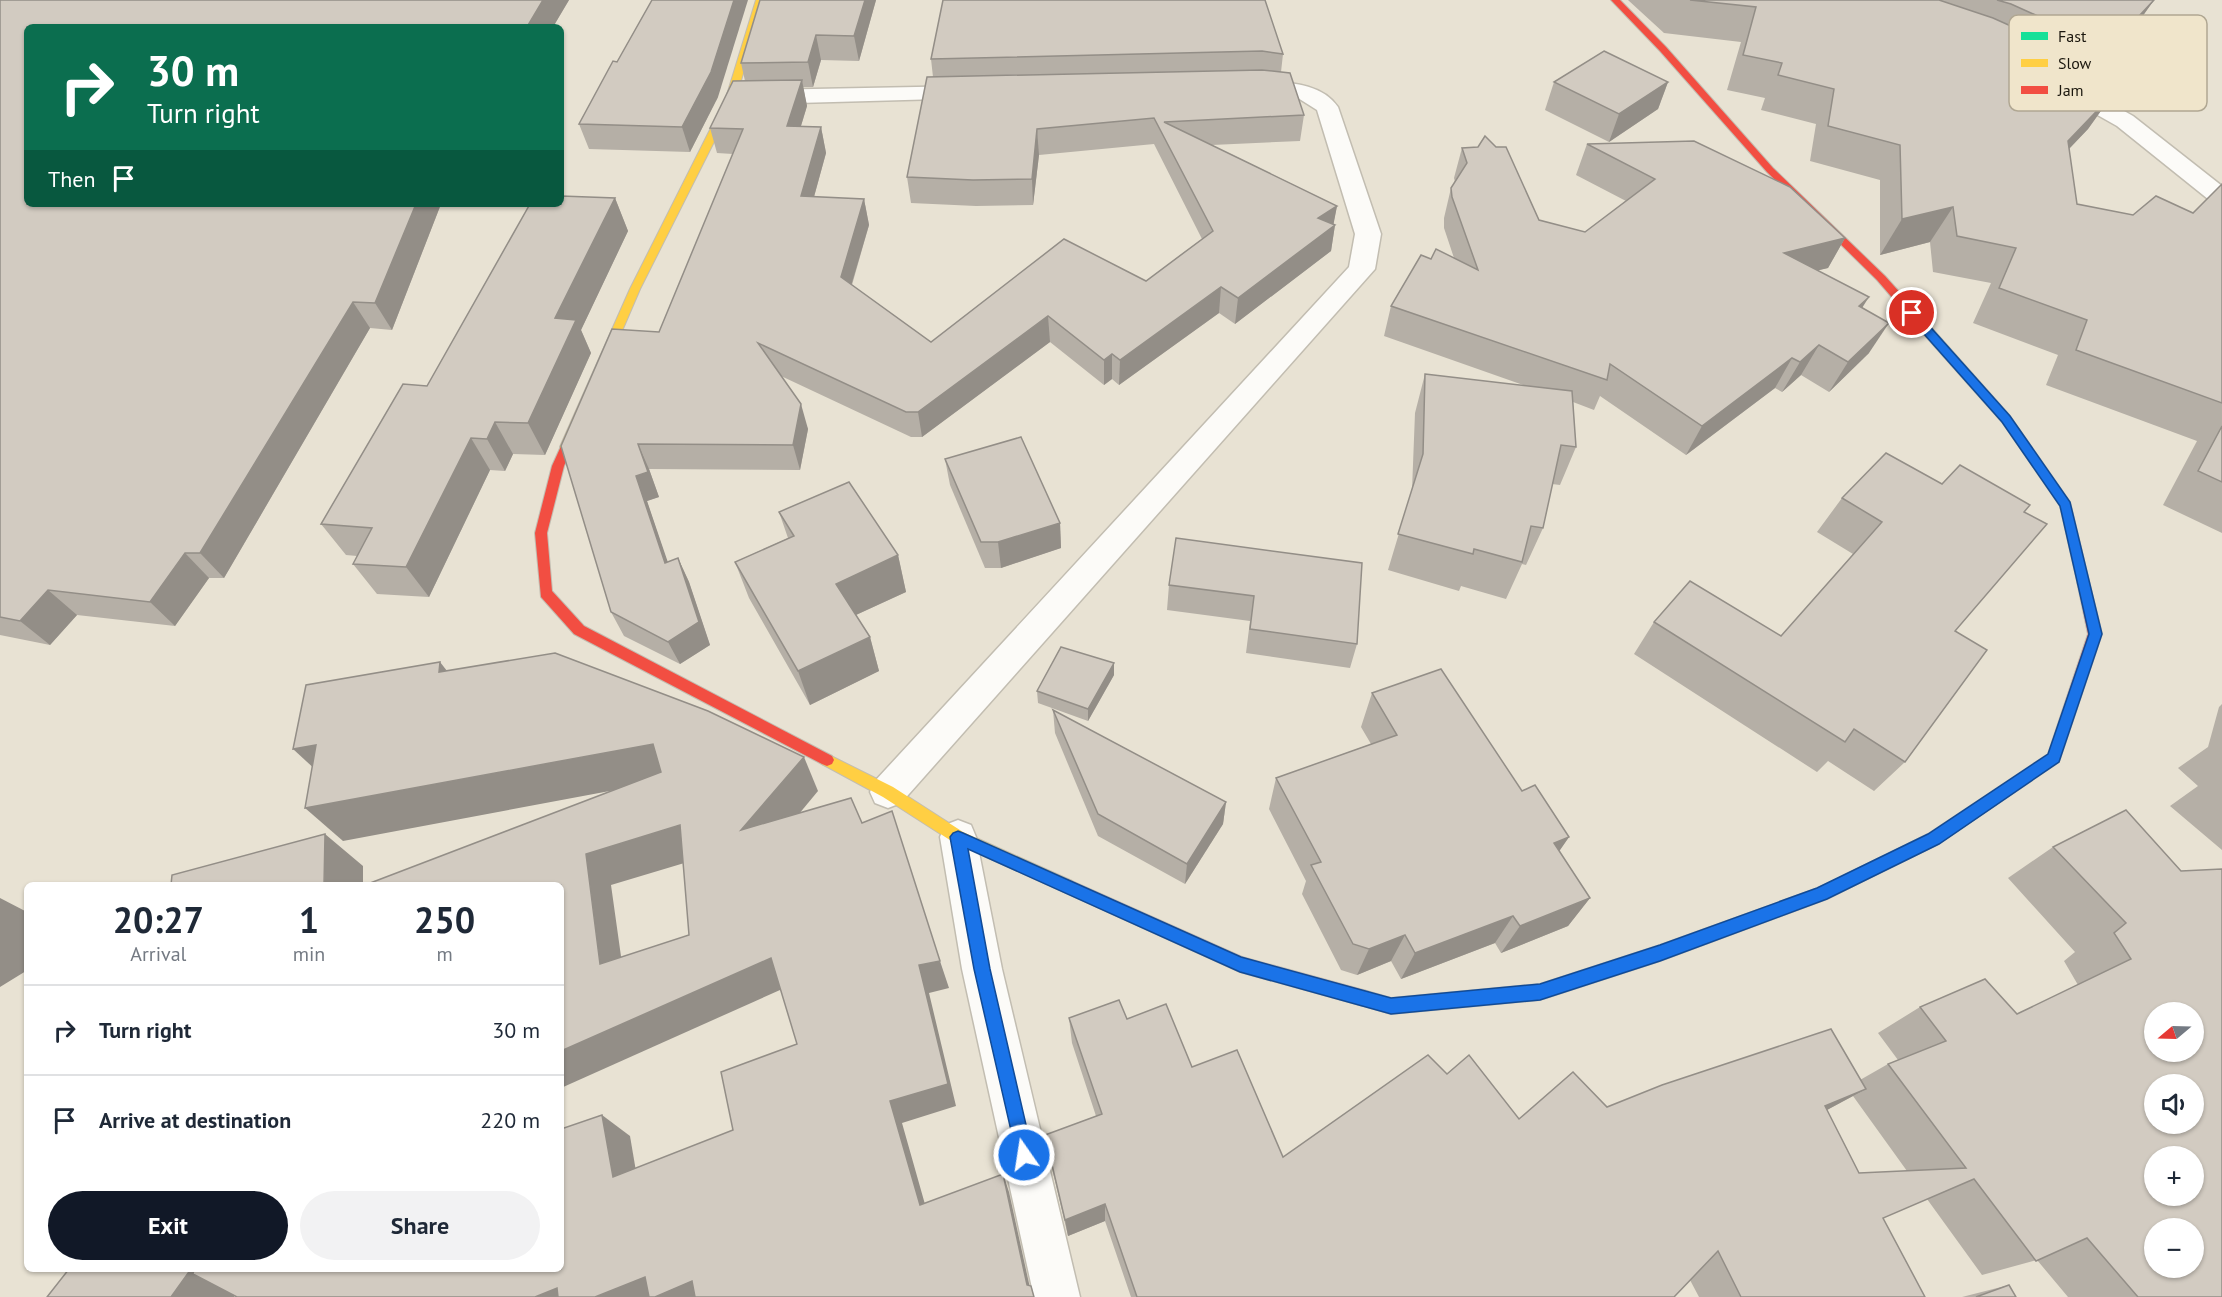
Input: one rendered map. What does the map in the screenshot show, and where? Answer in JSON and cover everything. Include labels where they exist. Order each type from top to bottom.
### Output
[{"type":"street","points":[[760,0],[731,98],[635,290],[558,466],[541,533],[546,593],[579,630],[888,792],[958,837],[1240,964],[1391,1006],[1540,992],[1660,953],[1822,894],[1933,839],[2054,758],[2095,634],[2066,505],[1998,410],[1881,278],[1770,170],[1663,48],[1615,0]]},
{"type":"street","points":[[888,792],[1362,269],[1368,234],[1327,107],[1304,92],[1259,86],[1223,87]]},
{"type":"street","points":[[731,98],[995,92]]},
{"type":"street","points":[[2108,111],[2125,121],[2222,198]]},
{"type":"street","points":[[958,837],[982,969],[1057,1297]]},
{"type":"building","points":[[0,0],[543,0],[529,24],[24,24],[24,207],[415,207],[375,303],[353,302],[200,553],[185,553],[150,602],[48,590],[20,621],[0,617]]},
{"type":"building","points":[[652,0],[734,0],[711,72],[682,127],[579,124],[613,61],[617,62]]},
{"type":"building","points":[[760,0],[865,0],[854,36],[816,35],[808,62],[741,63]]},
{"type":"building","points":[[943,0],[1265,0],[1283,54],[1262,51],[931,59]]},
{"type":"building","points":[[1690,0],[1939,0],[1993,18],[2009,25],[2009,111],[2097,111],[2068,141],[2077,204],[2133,215],[2156,196],[2193,213],[2222,184],[2222,403],[2076,350],[2087,320],[1999,288],[2016,248],[1957,236],[1953,207],[1902,219],[1900,145],[1828,126],[1834,89],[1778,75],[1782,63],[1743,55],[1756,7]]},
{"type":"building","points":[[1997,0],[2154,0],[2140,15],[2035,15]]},
{"type":"building","points":[[1604,51],[1668,82],[1619,114],[1554,82]]},
{"type":"building","points":[[1262,70],[1290,73],[1304,115],[1164,122],[1337,206],[1318,218],[1335,225],[1238,298],[1221,287],[1120,360],[1112,354],[1104,360],[1048,316],[918,412],[906,412],[758,343],[801,404],[793,445],[638,444],[648,472],[636,476],[665,563],[678,558],[699,622],[668,642],[611,612],[561,446],[612,329],[659,332],[743,129],[710,128],[733,81],[802,80],[787,126],[821,127],[801,196],[864,199],[841,277],[931,342],[1064,239],[1146,281],[1213,231],[1154,118],[1037,129],[1032,179],[973,180],[907,177],[927,77]]},
{"type":"building","points":[[1485,136],[1496,147],[1506,147],[1539,220],[1585,232],[1655,179],[1587,144],[1694,141],[1790,187],[1845,238],[1784,253],[1869,297],[1859,306],[1889,323],[1848,362],[1819,345],[1800,362],[1792,358],[1702,426],[1610,364],[1607,380],[1391,306],[1421,255],[1431,259],[1436,249],[1478,270],[1452,197],[1451,188],[1467,163],[1462,148],[1478,147]]},
{"type":"building","points":[[564,196],[615,198],[555,318],[576,320],[528,423],[495,422],[487,439],[471,438],[406,567],[353,564],[372,528],[321,524],[403,384],[427,386],[528,207],[564,207]]},
{"type":"building","points":[[1425,374],[1572,391],[1576,447],[1561,445],[1543,528],[1531,526],[1522,562],[1474,549],[1473,554],[1398,534],[1423,454]]},
{"type":"building","points":[[2222,426],[2222,482],[2198,471]]},
{"type":"building","points":[[1021,437],[1060,523],[998,542],[981,542],[945,459]]},
{"type":"building","points":[[1886,453],[1942,484],[1960,465],[2030,505],[2024,512],[2047,524],[1955,631],[1987,650],[1905,762],[1854,729],[1845,742],[1654,622],[1690,581],[1781,636],[1882,522],[1842,498]]},
{"type":"building","points":[[849,482],[898,555],[836,584],[870,637],[798,671],[735,562],[794,536],[779,512]]},
{"type":"building","points":[[1176,538],[1362,563],[1357,644],[1250,629],[1254,596],[1169,585]]},
{"type":"building","points":[[1061,647],[1114,663],[1088,709],[1037,691]]},
{"type":"building","points":[[555,653],[708,711],[804,757],[741,830],[851,798],[862,823],[892,811],[940,961],[919,965],[948,1084],[890,1101],[920,1205],[1003,1174],[1027,1285],[1031,1286],[1034,1297],[695,1297],[692,1281],[655,1297],[649,1297],[645,1277],[595,1297],[558,1297],[557,1288],[535,1297],[237,1297],[193,1274],[193,1272],[564,1272],[564,1128],[602,1115],[613,1177],[733,1130],[721,1072],[797,1044],[771,958],[564,1050],[564,882],[373,882],[661,772],[653,744],[305,808],[316,745],[293,749],[306,685],[440,662],[439,672]],"holes":[[[680,825],[689,935],[600,964],[586,854]]]},
{"type":"building","points":[[1441,669],[1522,791],[1535,785],[1569,837],[1554,843],[1590,898],[1520,926],[1513,916],[1415,953],[1405,935],[1369,949],[1353,944],[1311,865],[1321,862],[1276,778],[1397,735],[1372,693]]},
{"type":"building","points":[[1053,710],[1226,802],[1187,864],[1098,814]]},
{"type":"building","points":[[2126,810],[2181,871],[2222,869],[2222,1297],[2138,1297],[2087,1238],[2036,1261],[1974,1179],[1883,1218],[1925,1297],[1741,1297],[1718,1251],[1674,1297],[1137,1297],[1105,1204],[1065,1220],[1045,1135],[1102,1114],[1069,1018],[1119,1000],[1127,1019],[1166,1004],[1192,1067],[1237,1050],[1283,1157],[1428,1055],[1447,1074],[1469,1055],[1519,1119],[1573,1072],[1607,1107],[1662,1085],[1831,1029],[1866,1089],[1825,1106],[1859,1173],[1966,1168],[1888,1064],[1946,1041],[1920,1007],[1985,979],[2017,1014],[2131,959],[2114,933],[2126,923],[2053,847]]},
{"type":"building","points":[[325,834],[324,882],[171,882],[172,875]]},
{"type":"building","points":[[67,1272],[189,1272],[171,1297],[47,1297]]},
{"type":"building","points":[[2009,1285],[2016,1297],[1976,1297]]},
{"type":"traffic: fast","points":[[1925,328],[2006,419],[2066,505],[2083,581]]},
{"type":"traffic: slow","points":[[566,447],[635,289],[731,98],[760,0]]},
{"type":"traffic: slow","points":[[827,760],[888,792],[958,837],[1067,886]]},
{"type":"traffic: slow","points":[[1363,998],[1391,1006],[1540,992],[1660,953],[1822,894],[1848,881]]},
{"type":"traffic: jam","points":[[1615,0],[1663,49],[1770,170],[1881,278],[1925,328]]},
{"type":"traffic: jam","points":[[566,447],[558,466],[541,533],[546,593],[579,630],[827,760]]},
{"type":"traffic: jam","points":[[1848,881],[1933,839],[2054,758],[2095,634],[2083,581]]},
{"type":"traffic: jam","points":[[1067,886],[1240,964],[1363,998]]},
{"type":"route","points":[[1024,1155],[982,969],[958,837],[1240,964],[1391,1006],[1540,992],[1660,953],[1822,894],[1933,839],[2054,758],[2095,634],[2066,505],[2006,419],[1912,313]]}]
